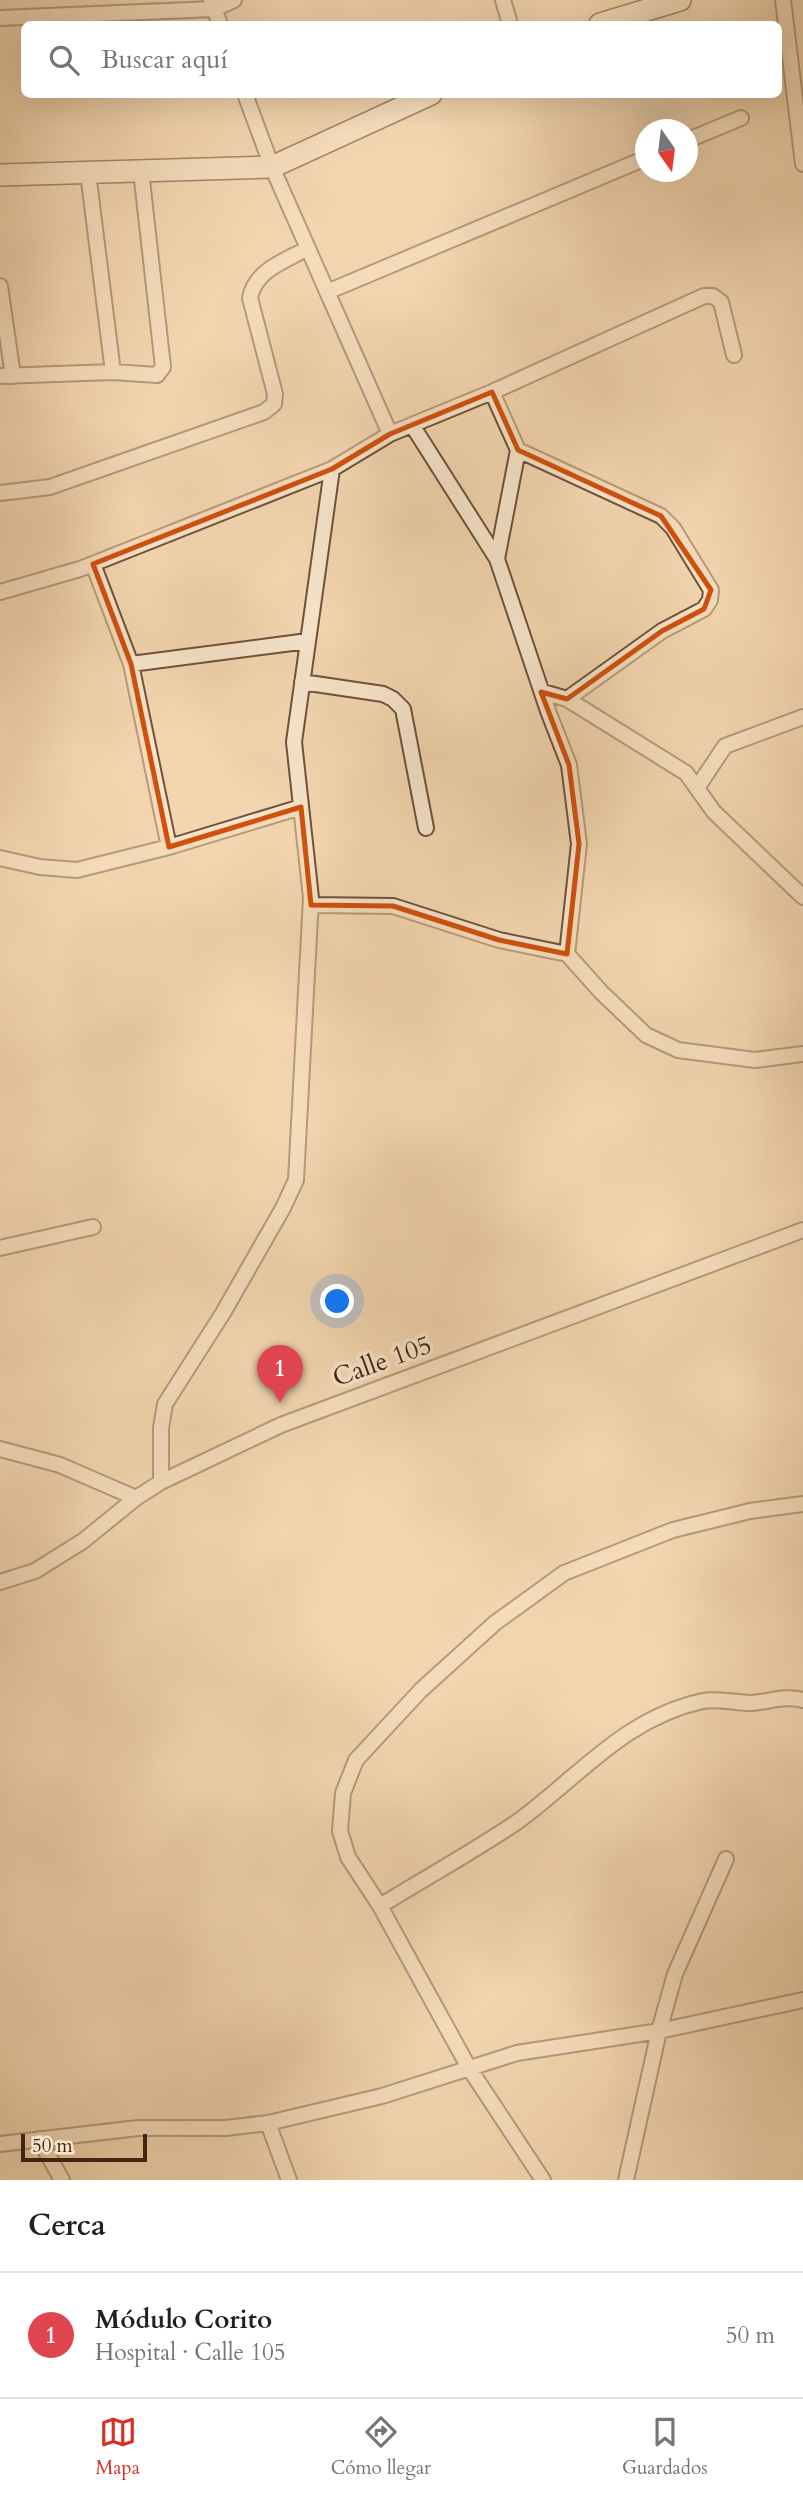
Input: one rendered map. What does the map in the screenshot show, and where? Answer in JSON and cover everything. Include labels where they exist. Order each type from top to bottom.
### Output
[{"type":"street","points":[[0,18],[212,5],[234,0]]},
{"type":"street","points":[[503,0],[509,21]]},
{"type":"street","points":[[610,21],[680,0]]},
{"type":"street","points":[[783,0],[803,164]]},
{"type":"street","points":[[246,98],[272,167],[390,434]]},
{"type":"street","points":[[0,175],[272,167],[422,98]]},
{"type":"street","points":[[698,136],[741,118]]},
{"type":"street","points":[[327,292],[635,163]]},
{"type":"street","points":[[0,286],[6,376],[113,372],[157,375],[163,367],[141,171]]},
{"type":"street","points":[[88,173],[113,372]]},
{"type":"street","points":[[0,493],[50,487],[264,412],[274,404],[275,394],[250,298],[253,284],[262,274],[308,248]]},
{"type":"street","points":[[0,592],[93,564],[332,470],[390,434],[492,392],[704,296],[713,296],[721,302],[734,355]]},
{"type":"street","points":[[492,392],[518,450],[497,559]]},
{"type":"street","points":[[412,425],[497,559],[569,765],[579,844],[567,954]]},
{"type":"street","points":[[518,450],[661,516],[673,528],[711,590],[710,600],[704,609],[662,631],[567,699]]},
{"type":"street","points":[[161,1482],[161,1428],[165,1404],[223,1313],[296,1180],[311,905],[293,742],[332,470]]},
{"type":"street","points":[[93,564],[131,664],[169,846]]},
{"type":"street","points":[[131,664],[308,640]]},
{"type":"street","points":[[302,682],[383,694],[403,709],[426,828]]},
{"type":"street","points":[[542,692],[567,699],[686,772],[713,812],[803,897]]},
{"type":"street","points":[[698,788],[725,746],[803,718]]},
{"type":"street","points":[[0,858],[40,867],[77,870],[301,807]]},
{"type":"street","points":[[311,905],[393,906],[499,940],[567,954],[601,992],[646,1035],[678,1050],[755,1060],[803,1054]]},
{"type":"street","points":[[0,1248],[93,1227]]},
{"type":"street","name":"Calle 105","points":[[0,1582],[35,1571],[83,1541],[136,1497],[161,1482],[281,1425],[803,1230]]},
{"type":"street","points":[[0,1449],[60,1465],[136,1497]]},
{"type":"street","points":[[543,2180],[469,2068],[380,1906],[348,1857],[340,1831],[343,1793],[356,1760],[421,1690],[495,1623],[564,1573],[673,1530],[750,1511],[803,1504]]},
{"type":"street","points":[[380,1906],[516,1822],[626,1732],[666,1713],[706,1700],[730,1703],[792,1697],[803,1700]]},
{"type":"street","points":[[626,2180],[659,2031],[676,1975],[726,1859]]},
{"type":"street","points":[[0,2144],[138,2128],[226,2128],[268,2123],[382,2096],[517,2053],[659,2031],[803,2000]]},
{"type":"street","points":[[268,2123],[289,2180]]},
{"type":"street","points":[[39,2139],[62,2180]]},
{"type":"highlighted area","points":[[492,392],[518,450],[661,516],[711,590],[704,609],[662,631],[567,699],[541,692],[569,765],[579,844],[567,954],[499,940],[393,906],[311,905],[301,807],[169,847],[131,664],[93,564],[332,469],[390,434]]},
{"type":"place","name":"Módulo Corito","points":[[280,1403]]}]
